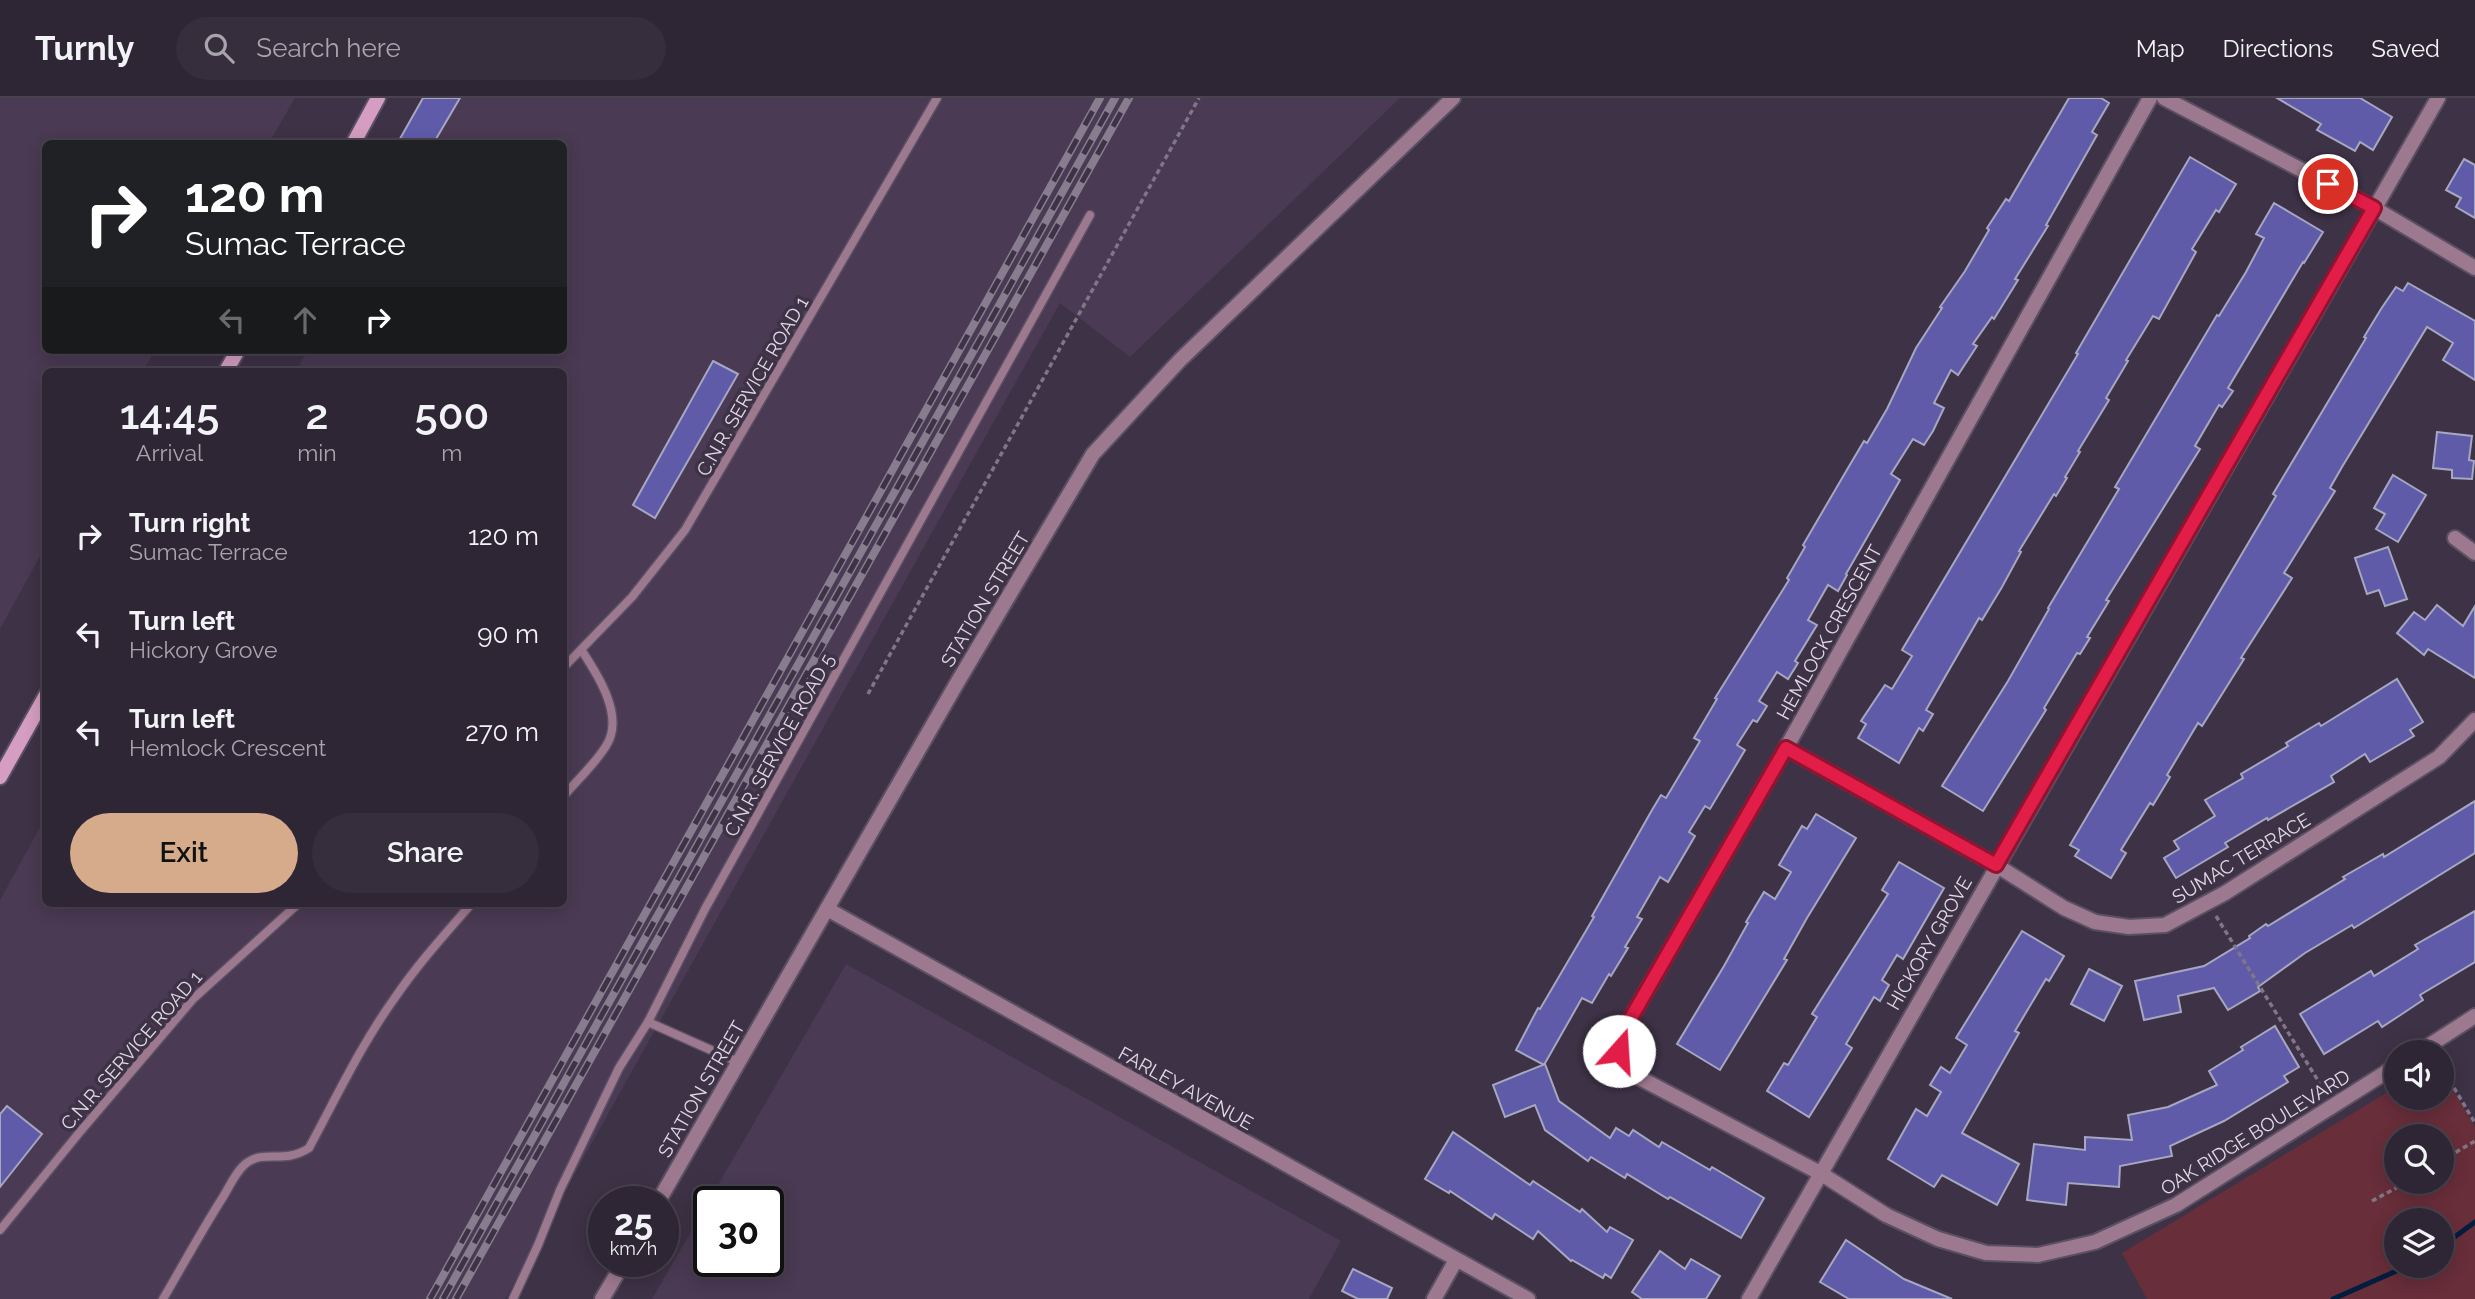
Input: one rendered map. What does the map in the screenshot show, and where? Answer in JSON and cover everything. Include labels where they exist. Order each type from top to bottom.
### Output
[{"type":"main road","points":[[355,140],[378,98]]},
{"type":"main road","points":[[0,777],[42,702]]},
{"type":"street","name":"STATION STREET","points":[[667,1186],[1093,454],[1180,360],[1453,98]]},
{"type":"street","name":"HEMLOCK CRESCENT","points":[[1819,1173],[1634,1074],[1619,1051],[1624,1030],[1786,748],[2150,98]]},
{"type":"street","points":[[2164,98],[2374,208],[2475,268]]},
{"type":"street","name":"HICKORY GROVE","points":[[1749,1299],[2438,98]]},
{"type":"street","points":[[2455,538],[2475,553]]},
{"type":"street","name":"SUMAC TERRACE","points":[[1786,748],[1996,865],[2064,908],[2095,922],[2129,927],[2165,925],[2208,902],[2439,757],[2475,720]]},
{"type":"street","name":"FARLEY AVENUE","points":[[827,909],[1528,1299]]},
{"type":"street","points":[[2438,1040],[2475,1016]]},
{"type":"street","name":"OAK RIDGE BOULEVARD","points":[[1819,1173],[1886,1215],[1938,1239],[1986,1253],[2038,1255],[2095,1242],[2176,1205],[2384,1074]]},
{"type":"street","points":[[1434,1299],[1456,1259]]},
{"type":"street","points":[[602,1299],[615,1277]]},
{"type":"lane","name":"C.N.R. SERVICE ROAD 1","points":[[567,664],[632,597],[685,530],[937,98]]},
{"type":"lane","name":"C.N.R. SERVICE ROAD 5","points":[[513,1299],[560,1190],[620,1068],[648,1022],[705,909],[1090,215]]},
{"type":"lane","points":[[567,793],[607,746],[613,725],[612,714],[598,675],[582,651]]},
{"type":"lane","name":"C.N.R. SERVICE ROAD 1","points":[[0,1230],[193,999],[295,907]]},
{"type":"lane","points":[[163,1299],[215,1210],[247,1162],[261,1156],[286,1158],[309,1148],[392,1000],[469,907]]},
{"type":"lane","points":[[648,1022],[738,1062]]},
{"type":"path","points":[[868,694],[1199,98]]},
{"type":"path","points":[[2208,902],[2322,1087]]},
{"type":"path","points":[[2454,1088],[2475,1123]]},
{"type":"path","points":[[2454,1153],[2475,1141]]},
{"type":"path","points":[[2372,1202],[2386,1194]]},
{"type":"shaded area","points":[[0,98],[295,98],[271,140],[42,140],[42,354],[153,354],[145,368],[42,368],[42,552],[0,629]]},
{"type":"shaded area","points":[[449,98],[1400,98],[1130,357],[1060,303],[505,1299],[0,1299],[0,900],[42,823],[42,907],[567,907],[567,368],[298,368],[306,354],[567,354],[567,140],[425,140]]},
{"type":"shaded area","points":[[846,964],[1341,1241],[1309,1299],[652,1299],[665,1277],[679,1277],[679,1252],[693,1228],[693,1277],[784,1277],[784,1186],[717,1186]]},
{"type":"shaded area","points":[[2454,1091],[2475,1127],[2475,1299],[2147,1299],[2122,1253],[2384,1094],[2384,1110],[2454,1110]]},
{"type":"building","points":[[423,98],[460,98],[435,140],[399,140]]},
{"type":"building","points":[[2069,98],[2101,98],[2109,103],[2092,132],[2097,135],[2046,225],[2048,226],[2015,279],[2018,280],[1994,319],[1992,317],[1973,344],[1977,346],[1958,375],[1951,370],[1934,403],[1944,408],[1933,431],[1924,445],[1913,439],[1891,474],[1900,480],[1838,591],[1828,585],[1808,620],[1817,625],[1795,661],[1798,663],[1788,679],[1777,672],[1759,701],[1767,706],[1757,722],[1753,720],[1737,745],[1745,750],[1710,809],[1705,806],[1689,832],[1695,836],[1668,882],[1660,877],[1637,917],[1642,919],[1611,976],[1609,974],[1592,1003],[1582,998],[1544,1065],[1516,1050],[1538,1008],[1540,1009],[1594,917],[1592,916],[1652,810],[1661,795],[1666,798],[1700,741],[1694,738],[1717,699],[1715,698],[1789,580],[1787,578],[1805,547],[1803,545],[1864,441],[1867,443],[1887,409],[1916,348],[1965,271],[1989,230],[1987,228],[2006,199],[2009,201]]},
{"type":"building","points":[[2277,98],[2360,98],[2392,117],[2373,150],[2360,142],[2355,151],[2317,130],[2321,124]]},
{"type":"building","points":[[2190,157],[2236,184],[2192,249],[2196,252],[2159,319],[2153,316],[2126,360],[2128,361],[2106,398],[2109,400],[2078,451],[2080,452],[2065,477],[2067,478],[2019,551],[2021,552],[1982,620],[1979,618],[1926,710],[1933,714],[1923,731],[1919,728],[1899,763],[1858,738],[1866,724],[1861,721],[1885,685],[1892,689],[1912,656],[1902,650],[2078,354],[2076,353]]},
{"type":"building","points":[[2464,159],[2475,165],[2475,218],[2456,207],[2461,198],[2446,190]]},
{"type":"building","points":[[2274,203],[2323,232],[2228,388],[2233,391],[2222,407],[2219,405],[2195,446],[2200,449],[2106,600],[2109,601],[2087,637],[2090,638],[2080,654],[2077,653],[2044,708],[2046,710],[1983,811],[1942,786],[2008,681],[2119,489],[2115,487],[2217,315],[2219,316],[2246,272],[2264,238],[2256,234]]},
{"type":"building","points":[[2408,283],[2475,321],[2475,380],[2443,360],[2453,343],[2427,327],[2342,467],[2330,488],[2335,491],[2284,573],[2292,578],[2202,726],[2198,723],[2167,775],[2170,777],[2153,805],[2150,803],[2121,850],[2126,853],[2111,878],[2075,856],[2079,850],[2070,845],[2276,496],[2273,494],[2366,338],[2364,337],[2396,287],[2403,291]]},
{"type":"building","points":[[713,361],[738,374],[655,518],[633,505]]},
{"type":"building","points":[[2437,432],[2472,436],[2469,460],[2474,461],[2472,479],[2452,478],[2452,470],[2433,468]]},
{"type":"building","points":[[2393,475],[2426,495],[2398,542],[2376,529],[2385,514],[2374,508]]},
{"type":"building","points":[[2388,547],[2407,599],[2385,606],[2379,590],[2367,594],[2355,558]]},
{"type":"building","points":[[2437,605],[2463,626],[2475,606],[2475,678],[2428,649],[2424,655],[2397,633],[2414,612],[2425,620]]},
{"type":"building","points":[[2397,679],[2423,722],[2410,730],[2414,736],[2370,762],[2365,754],[2331,776],[2334,782],[2225,843],[2228,847],[2176,878],[2164,858],[2179,849],[2174,841],[2215,816],[2205,800],[2243,778],[2241,774],[2288,746],[2286,743],[2319,723],[2321,726]]},
{"type":"building","points":[[2475,801],[2475,853],[2354,928],[2352,925],[2305,953],[2258,987],[2260,991],[2228,1010],[2214,988],[2178,996],[2181,1012],[2144,1020],[2135,981],[2204,966],[2250,938],[2249,936],[2266,924],[2268,926],[2345,879],[2343,877],[2383,854],[2384,857]]},
{"type":"building","points":[[1816,814],[1856,838],[1807,918],[1784,959],[1787,960],[1720,1070],[1677,1044],[1764,892],[1775,899],[1791,872],[1779,865],[1802,826],[1807,829]]},
{"type":"building","points":[[1899,862],[1944,888],[1903,959],[1897,955],[1882,980],[1889,985],[1880,1001],[1874,997],[1846,1044],[1852,1048],[1809,1117],[1767,1091],[1784,1063],[1788,1065],[1817,1017],[1812,1014],[1888,894],[1882,890]]},
{"type":"building","points":[[2475,911],[2475,962],[2420,995],[2423,1000],[2382,1027],[2378,1021],[2324,1054],[2300,1014],[2371,971],[2374,976],[2418,949],[2415,945]]},
{"type":"building","points":[[2022,931],[2064,956],[2049,981],[2046,979],[2015,1031],[2019,1033],[1962,1133],[2019,1164],[1997,1205],[1942,1175],[1934,1187],[1888,1159],[1916,1109],[1927,1116],[1941,1092],[1930,1085],[1941,1067],[1950,1073],[1967,1045],[1956,1038]]},
{"type":"building","points":[[2089,969],[2122,986],[2104,1021],[2071,1004]]},
{"type":"building","points":[[2275,1026],[2299,1067],[2284,1076],[2288,1082],[2224,1121],[2170,1146],[2172,1156],[2120,1166],[2119,1187],[2068,1183],[2066,1205],[2027,1200],[2034,1144],[2085,1150],[2085,1137],[2132,1140],[2128,1115],[2168,1107],[2217,1085],[2209,1071]]},
{"type":"building","points":[[1545,1064],[1559,1101],[1610,1138],[1616,1128],[1629,1136],[1633,1130],[1659,1147],[1662,1142],[1710,1170],[1712,1167],[1764,1198],[1741,1238],[1627,1174],[1625,1178],[1591,1157],[1588,1161],[1545,1130],[1535,1105],[1505,1117],[1493,1085]]},
{"type":"building","points":[[7,1106],[42,1134],[0,1187],[0,1114]]},
{"type":"building","points":[[1453,1132],[1530,1185],[1533,1181],[1580,1212],[1582,1209],[1607,1232],[1610,1227],[1633,1240],[1611,1278],[1605,1274],[1603,1278],[1571,1261],[1538,1231],[1533,1239],[1495,1214],[1492,1219],[1450,1191],[1449,1193],[1425,1179]]},
{"type":"building","points":[[1846,1240],[1904,1279],[1952,1299],[1849,1299],[1820,1282]]},
{"type":"building","points":[[1660,1251],[1685,1269],[1691,1259],[1720,1276],[1706,1299],[1642,1299],[1632,1292]]},
{"type":"building","points":[[1353,1269],[1392,1288],[1387,1299],[1358,1299],[1342,1291]]},
{"type":"waterway","points":[[2454,1237],[2475,1222]]},
{"type":"waterway","points":[[2333,1299],[2384,1276]]},
{"type":"railway","points":[[430,1299],[1100,98]]},
{"type":"railway","points":[[443,1299],[1115,98]]},
{"type":"railway","points":[[456,1299],[1129,98]]},
{"type":"route","points":[[1619,1051],[1624,1030],[1786,748],[1996,865],[2374,208],[2328,184]]}]
